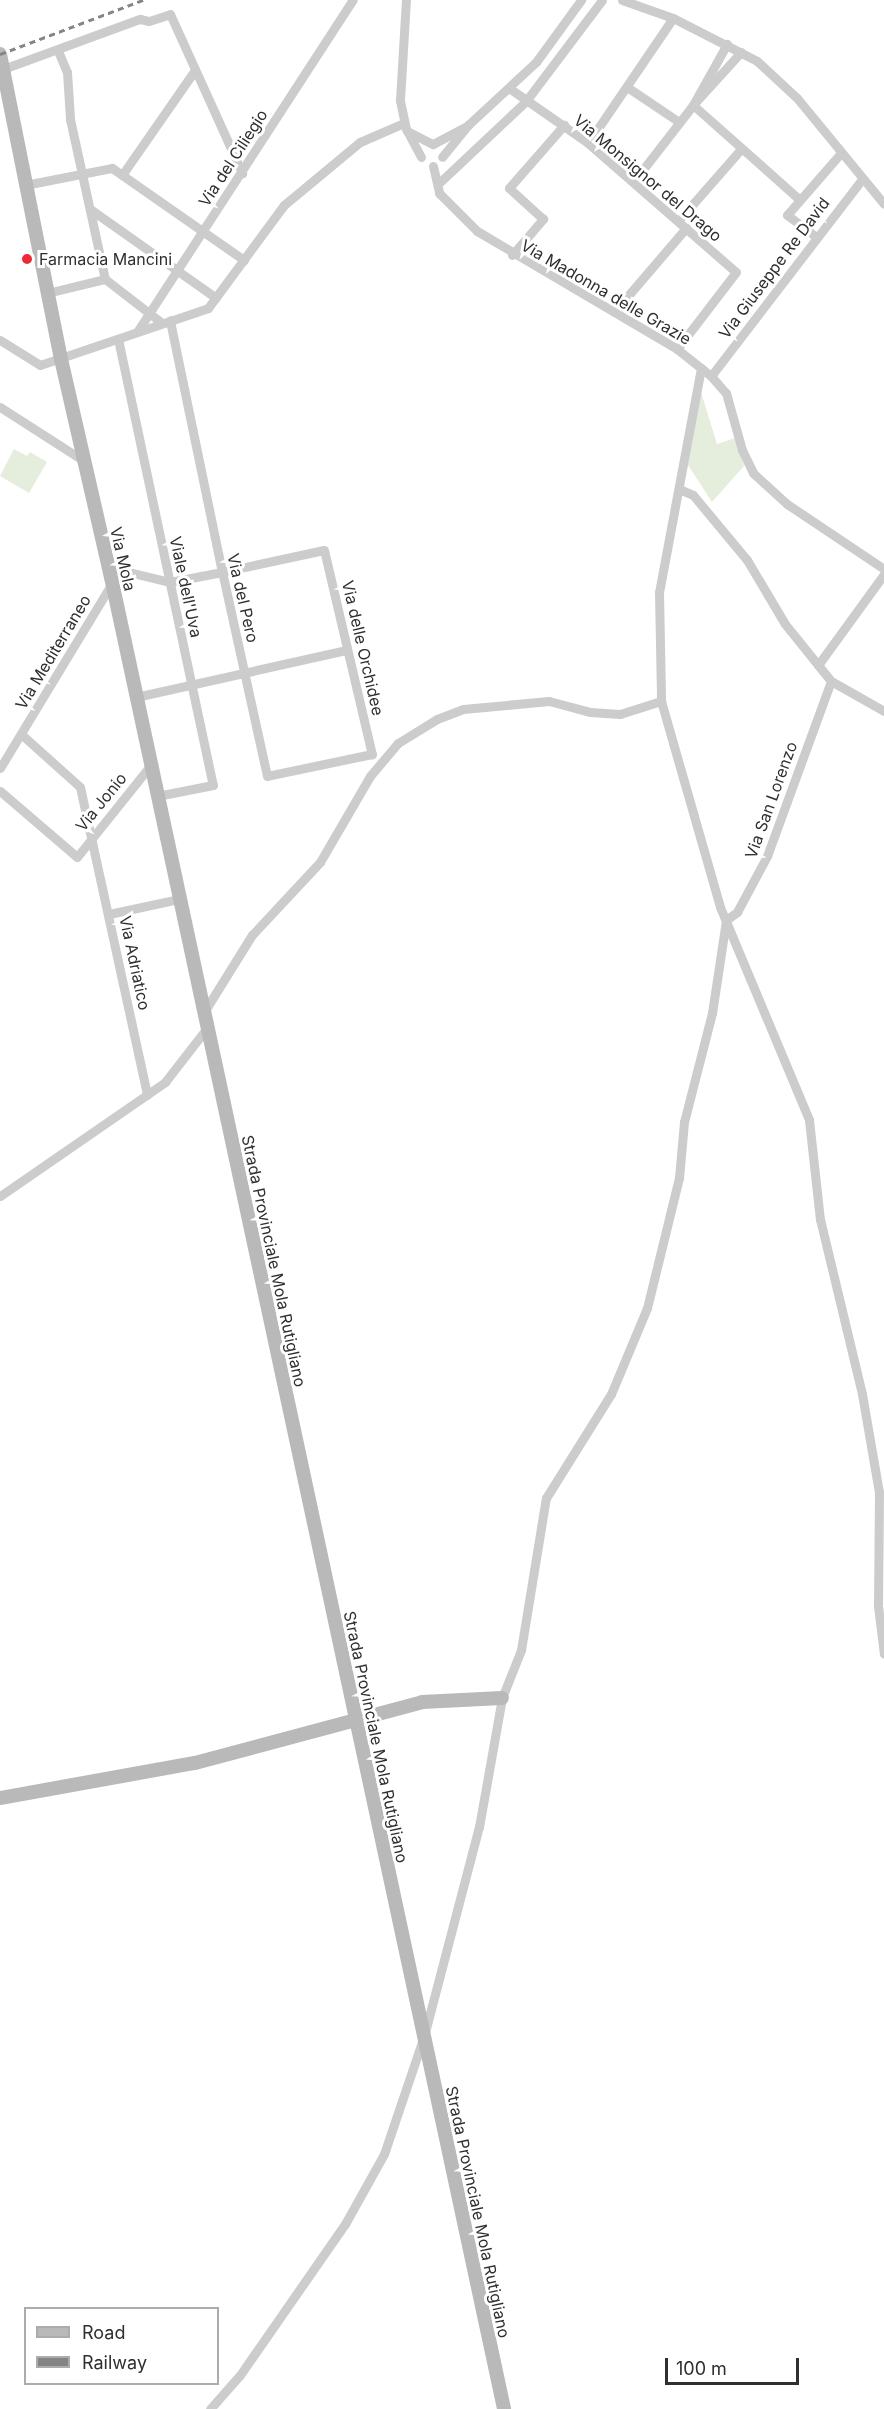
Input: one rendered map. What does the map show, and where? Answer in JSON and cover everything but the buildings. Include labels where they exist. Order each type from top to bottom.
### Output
[{"type":"main road","name":"Via Mola","points":[[0,54],[4,98],[25,184],[61,359],[112,583],[216,1071]]},
{"type":"main road","name":"Strada Provinciale Mola Rutigliano","points":[[216,1071],[504,2409]]},
{"type":"main road","points":[[0,1798],[195,1763],[438,1699],[502,1698]]},
{"type":"street","name":"Via del Ciliegio","points":[[137,332],[353,0]]},
{"type":"street","points":[[406,0],[400,100],[406,127],[421,157],[433,166],[468,125],[509,88],[547,48],[581,0]]},
{"type":"street","points":[[439,183],[526,101],[602,0]]},
{"type":"street","points":[[622,0],[673,18],[741,52],[797,98],[840,154],[884,204]]},
{"type":"street","points":[[2,69],[58,51],[140,19],[170,14],[242,173]]},
{"type":"street","points":[[588,143],[673,18]]},
{"type":"street","points":[[693,105],[727,44]]},
{"type":"street","points":[[58,51],[67,72],[70,119],[105,279],[150,313],[166,322]]},
{"type":"street","points":[[633,181],[693,105],[741,52]]},
{"type":"street","points":[[122,175],[195,70]]},
{"type":"street","points":[[627,87],[679,122]]},
{"type":"street","name":"Via Monsignor del Drago","points":[[509,88],[588,143],[736,272],[677,349]]},
{"type":"street","points":[[693,105],[799,199]]},
{"type":"street","points":[[421,157],[423,148],[468,125]]},
{"type":"street","points":[[512,255],[543,219],[509,188],[564,125]]},
{"type":"street","points":[[406,127],[441,150],[442,157]]},
{"type":"street","points":[[0,340],[40,365],[208,308],[284,205],[360,142],[406,127]]},
{"type":"street","points":[[678,221],[741,149]]},
{"type":"street","points":[[815,236],[787,215],[840,154]]},
{"type":"street","name":"Via Madonna delle Grazie","points":[[433,166],[439,183],[439,193],[456,213],[512,255],[677,349],[711,376],[726,393],[742,450],[753,473],[787,504],[884,569]]},
{"type":"street","points":[[25,184],[112,168],[244,260]]},
{"type":"street","name":"Via Giuseppe Re David","points":[[711,376],[815,236],[862,179]]},
{"type":"street","points":[[90,209],[216,298]]},
{"type":"street","points":[[614,312],[686,228]]},
{"type":"street","points":[[47,293],[105,279]]},
{"type":"street","name":"Via del Pero","points":[[166,322],[267,776],[372,754]]},
{"type":"street","name":"Viale dell'Uva","points":[[118,339],[213,784],[157,796]]},
{"type":"street","points":[[700,368],[657,606],[661,701],[726,920],[808,1120],[820,1219],[862,1394],[879,1492],[878,1606],[884,1654]]},
{"type":"street","points":[[0,407],[84,461]]},
{"type":"street","points":[[679,489],[693,495],[747,560],[785,624],[831,681],[884,711]]},
{"type":"street","name":"Via delle Orchidee","points":[[222,572],[324,550],[372,754]]},
{"type":"street","points":[[108,567],[170,582],[222,572]]},
{"type":"street","points":[[818,665],[884,574]]},
{"type":"street","name":"Via Mediterraneo","points":[[0,768],[112,583]]},
{"type":"street","points":[[136,697],[347,650]]},
{"type":"street","name":"Via San Lorenzo","points":[[726,920],[736,912],[767,856],[831,681]]},
{"type":"street","points":[[204,1012],[252,935],[320,862],[380,761],[407,737],[463,709],[549,701],[590,712],[620,714],[661,701]]},
{"type":"street","name":"Via Adriatico","points":[[21,734],[80,787],[93,836],[147,1095]]},
{"type":"street","name":"Via Jonio","points":[[0,791],[77,857],[150,766]]},
{"type":"street","points":[[109,914],[179,899]]},
{"type":"street","points":[[210,2409],[240,2375],[371,2183],[384,2154],[424,2037],[479,1827],[502,1698],[521,1650],[546,1498],[611,1394],[654,1287],[680,1178],[684,1122],[712,1013],[726,920]]},
{"type":"street","points":[[0,1196],[165,1082],[207,1028]]},
{"type":"green space","points":[[701,392],[717,444],[735,438],[744,466],[712,502],[688,465]]},
{"type":"green space","points":[[14,449],[27,456],[30,452],[47,462],[29,493],[0,476]]},
{"type":"railway","points":[[0,54],[143,0]]},
{"type":"place","name":"Farmacia Mancini","points":[[27,259]]}]
